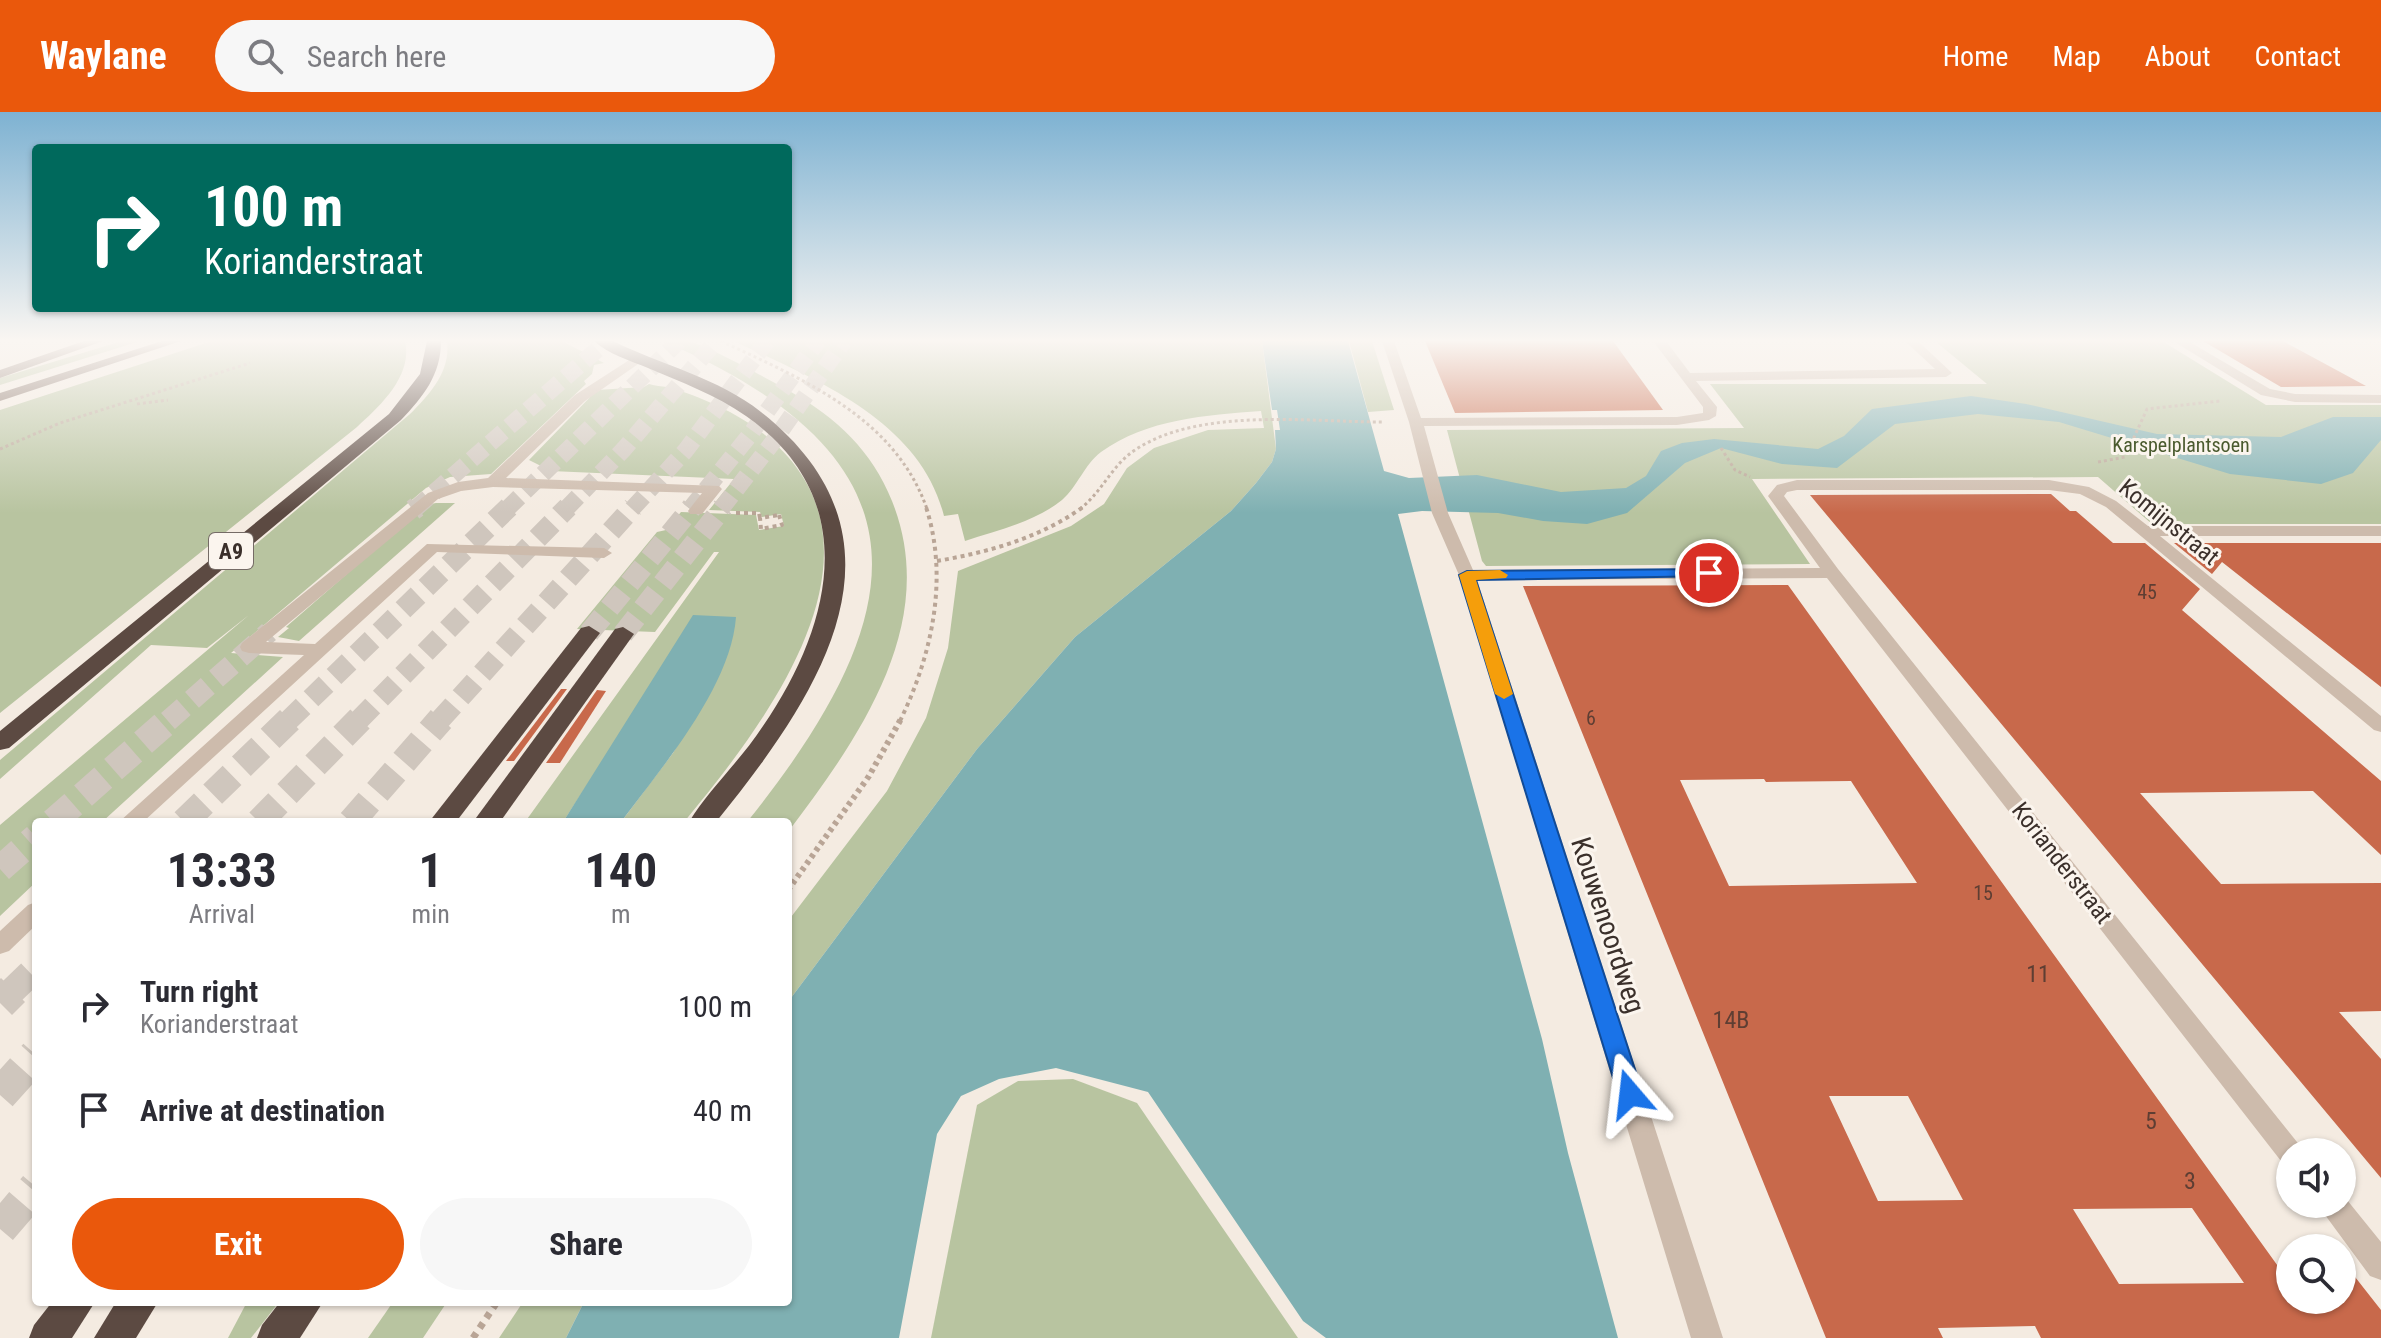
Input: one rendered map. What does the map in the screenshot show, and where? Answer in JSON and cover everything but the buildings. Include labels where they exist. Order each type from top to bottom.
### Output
[{"type":"highway","name":"A9","points":[[0,743],[395,417],[413,398]]},
{"type":"highway","points":[[705,818],[765,742],[799,687],[818,648],[830,612],[837,572],[835,526],[813,471],[772,428],[726,398]]},
{"type":"highway","points":[[445,818],[589,633]]},
{"type":"highway","points":[[489,818],[623,634]]},
{"type":"highway","points":[[48,1338],[73,1306]]},
{"type":"highway","points":[[113,1338],[136,1306]]},
{"type":"highway","points":[[276,1338],[301,1306]]},
{"type":"street","points":[[493,482],[580,398]]},
{"type":"street","name":"Kouwenoordweg","points":[[1408,398],[1440,513],[1467,575],[1707,1338]]},
{"type":"street","points":[[1416,422],[1703,419],[1712,412],[1702,398]]},
{"type":"street","points":[[320,650],[249,647],[423,501],[458,487],[493,482],[714,489],[696,511]]},
{"type":"street","name":"Komijnstraat","points":[[1782,488],[1797,485],[2065,486],[2099,496],[2381,726]]},
{"type":"street","name":"Korianderstraat","points":[[1782,488],[1776,496],[1832,573],[2280,1138]]},
{"type":"street","points":[[2143,531],[2381,531]]},
{"type":"street","points":[[134,818],[433,547],[604,553]]},
{"type":"street","points":[[1467,575],[1832,573]]},
{"type":"street","points":[[0,945],[32,915]]},
{"type":"street","points":[[2343,1218],[2381,1266]]},
{"type":"path","points":[[0,449],[30,434],[148,398]]},
{"type":"path","points":[[792,884],[880,758],[910,703],[930,645],[938,607],[932,519],[923,496],[911,474],[870,425],[831,398]]},
{"type":"path","points":[[2125,457],[2147,409],[2249,398]]},
{"type":"path","points":[[121,406],[168,400]]},
{"type":"path","points":[[937,561],[984,550],[1063,520],[1087,504],[1116,463],[1148,443],[1208,426],[1263,422],[1378,422]]},
{"type":"path","points":[[1721,448],[1735,470],[1782,488]]},
{"type":"path","points":[[696,511],[759,513],[759,518],[761,529],[782,525],[779,515],[759,518]]},
{"type":"path","points":[[473,1338],[494,1306]]},
{"type":"green space","points":[[36,398],[385,398],[357,427],[0,713],[0,410]]},
{"type":"green space","points":[[424,398],[571,398],[491,474],[450,477],[426,488],[231,653],[283,657],[106,818],[32,818],[32,886],[0,916],[0,825],[249,615],[207,648],[151,645],[0,779],[0,760],[410,414]]},
{"type":"green space","points":[[589,398],[700,398],[743,419],[765,435],[805,480],[822,529],[822,581],[807,634],[781,686],[750,736],[687,818],[624,818],[673,753],[711,689],[607,754],[566,818],[528,818],[719,552],[714,552],[655,632],[577,629],[657,532],[666,530],[681,512],[756,515],[759,530],[784,526],[781,514],[762,517],[760,512],[709,510],[734,479],[551,471],[529,460]]},
{"type":"green space","points":[[766,398],[802,398],[838,425],[863,451],[892,501],[905,546],[906,591],[899,635],[885,677],[841,758],[792,827],[792,818],[750,818],[803,746],[844,675],[867,609],[871,547],[855,490],[815,436]]},
{"type":"green space","points":[[846,398],[1269,398],[1276,449],[1272,462],[1231,511],[1075,637],[977,749],[792,997],[792,916],[887,791],[926,718],[948,648],[958,571],[1071,526],[1104,504],[1127,468],[1154,448],[1208,430],[1264,428],[1261,411],[1198,417],[1138,432],[1101,452],[1068,494],[1051,508],[1015,525],[965,541],[958,514],[944,516],[931,482],[912,454],[888,428]]},
{"type":"green space","points":[[1364,398],[1390,398],[1394,410],[1368,412]]},
{"type":"green space","name":"Karspelplantsoen","points":[[1721,398],[2255,398],[2266,405],[2381,405],[2381,524],[2152,524],[2098,477],[1752,479],[1810,564],[1486,566],[1482,561],[1447,430],[1744,428]]},
{"type":"green space","points":[[455,503],[299,641],[278,637],[426,505]]},
{"type":"green space","points":[[1073,1079],[1137,1103],[1298,1338],[931,1338],[977,1105],[1018,1081]]},
{"type":"green space","points":[[245,1306],[276,1306],[251,1338],[228,1338]]},
{"type":"green space","points":[[390,1306],[444,1306],[423,1338],[368,1338]]},
{"type":"green space","points":[[520,1306],[582,1306],[566,1338],[499,1338]]},
{"type":"water","points":[[1270,398],[1364,398],[1384,471],[1409,478],[1477,475],[1561,492],[1626,488],[1646,476],[1661,451],[1682,443],[1714,439],[1818,449],[1844,436],[1872,409],[1954,398],[1986,398],[2026,404],[2157,434],[2281,437],[2333,417],[2381,417],[2381,440],[2353,473],[2321,484],[2230,474],[2059,422],[1978,414],[1895,424],[1837,468],[1782,464],[1721,448],[1685,463],[1627,513],[1587,524],[1543,521],[1498,513],[1422,511],[1398,514],[1542,1039],[1568,1153],[1618,1338],[1326,1338],[1303,1321],[1148,1092],[1056,1068],[999,1079],[961,1096],[937,1134],[899,1338],[566,1338],[582,1306],[792,1306],[792,997],[977,749],[1075,637],[1231,511],[1256,483],[1272,462],[1276,449],[1275,430],[1280,430],[1277,410],[1272,410]]},
{"type":"water","points":[[693,615],[736,617],[722,671],[708,698],[674,751],[624,818],[566,818]]},
{"type":"tunnel","points":[[415,509],[542,398]]},
{"type":"tunnel","points":[[507,509],[620,398]]},
{"type":"tunnel","points":[[566,509],[667,398]]},
{"type":"tunnel","points":[[632,509],[686,450],[724,398]]},
{"type":"tunnel","points":[[690,509],[776,398]]},
{"type":"tunnel","points":[[721,509],[804,398]]},
{"type":"tunnel","points":[[413,510],[417,507]]},
{"type":"tunnel","points":[[288,721],[509,507]]},
{"type":"tunnel","points":[[358,721],[568,507]]},
{"type":"tunnel","points":[[439,721],[633,507]]},
{"type":"tunnel","points":[[589,633],[692,507]]},
{"type":"tunnel","points":[[623,634],[723,507]]},
{"type":"tunnel","points":[[168,721],[269,632]]},
{"type":"tunnel","points":[[58,818],[170,719]]},
{"type":"tunnel","points":[[188,818],[290,719]]},
{"type":"tunnel","points":[[263,818],[360,719]]},
{"type":"tunnel","points":[[354,818],[441,719]]},
{"type":"tunnel","points":[[0,869],[32,841]]},
{"type":"tunnel","points":[[11,992],[32,972]]},
{"type":"tunnel","points":[[0,1003],[11,992]]},
{"type":"tunnel","points":[[0,1095],[32,1059]]},
{"type":"tunnel","points":[[0,1229],[32,1192]]},
{"type":"slow traffic","points":[[1500,575],[1467,575],[1504,694]]},
{"type":"route","points":[[1630,1094],[1467,575],[1709,573]]}]
